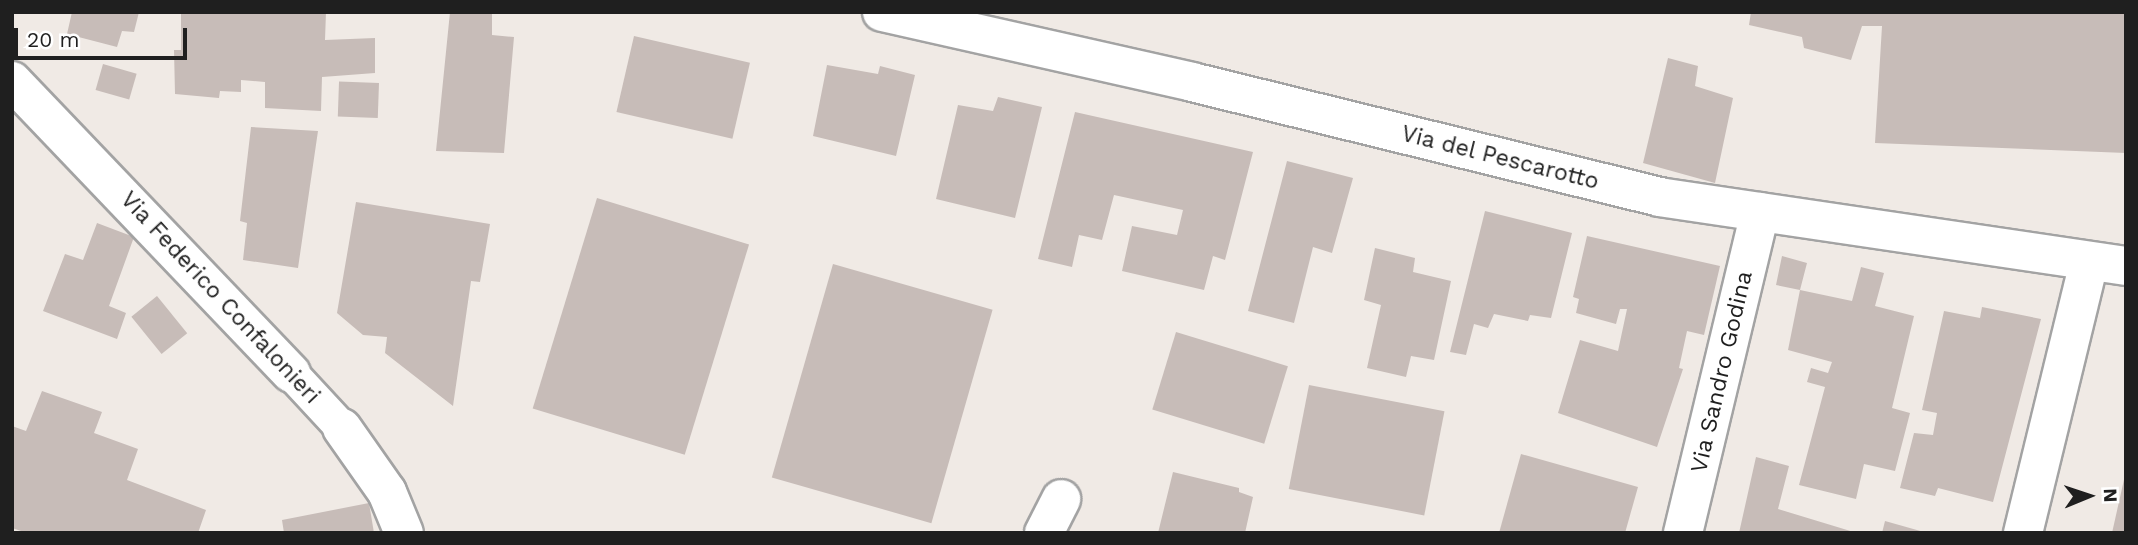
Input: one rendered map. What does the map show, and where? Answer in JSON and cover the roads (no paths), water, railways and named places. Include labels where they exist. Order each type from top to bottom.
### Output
[{"type":"street","name":"Via del Pescarotto","points":[[882,12],[1192,82],[1659,197],[2126,266]]},
{"type":"street","name":"Via Federico Confalonieri","points":[[12,81],[342,428],[387,492],[404,533]]},
{"type":"street","name":"Via Sandro Godina","points":[[1683,533],[1760,212]]},
{"type":"street","points":[[2023,533],[2089,262]]},
{"type":"street","points":[[1044,533],[1061,499]]}]
